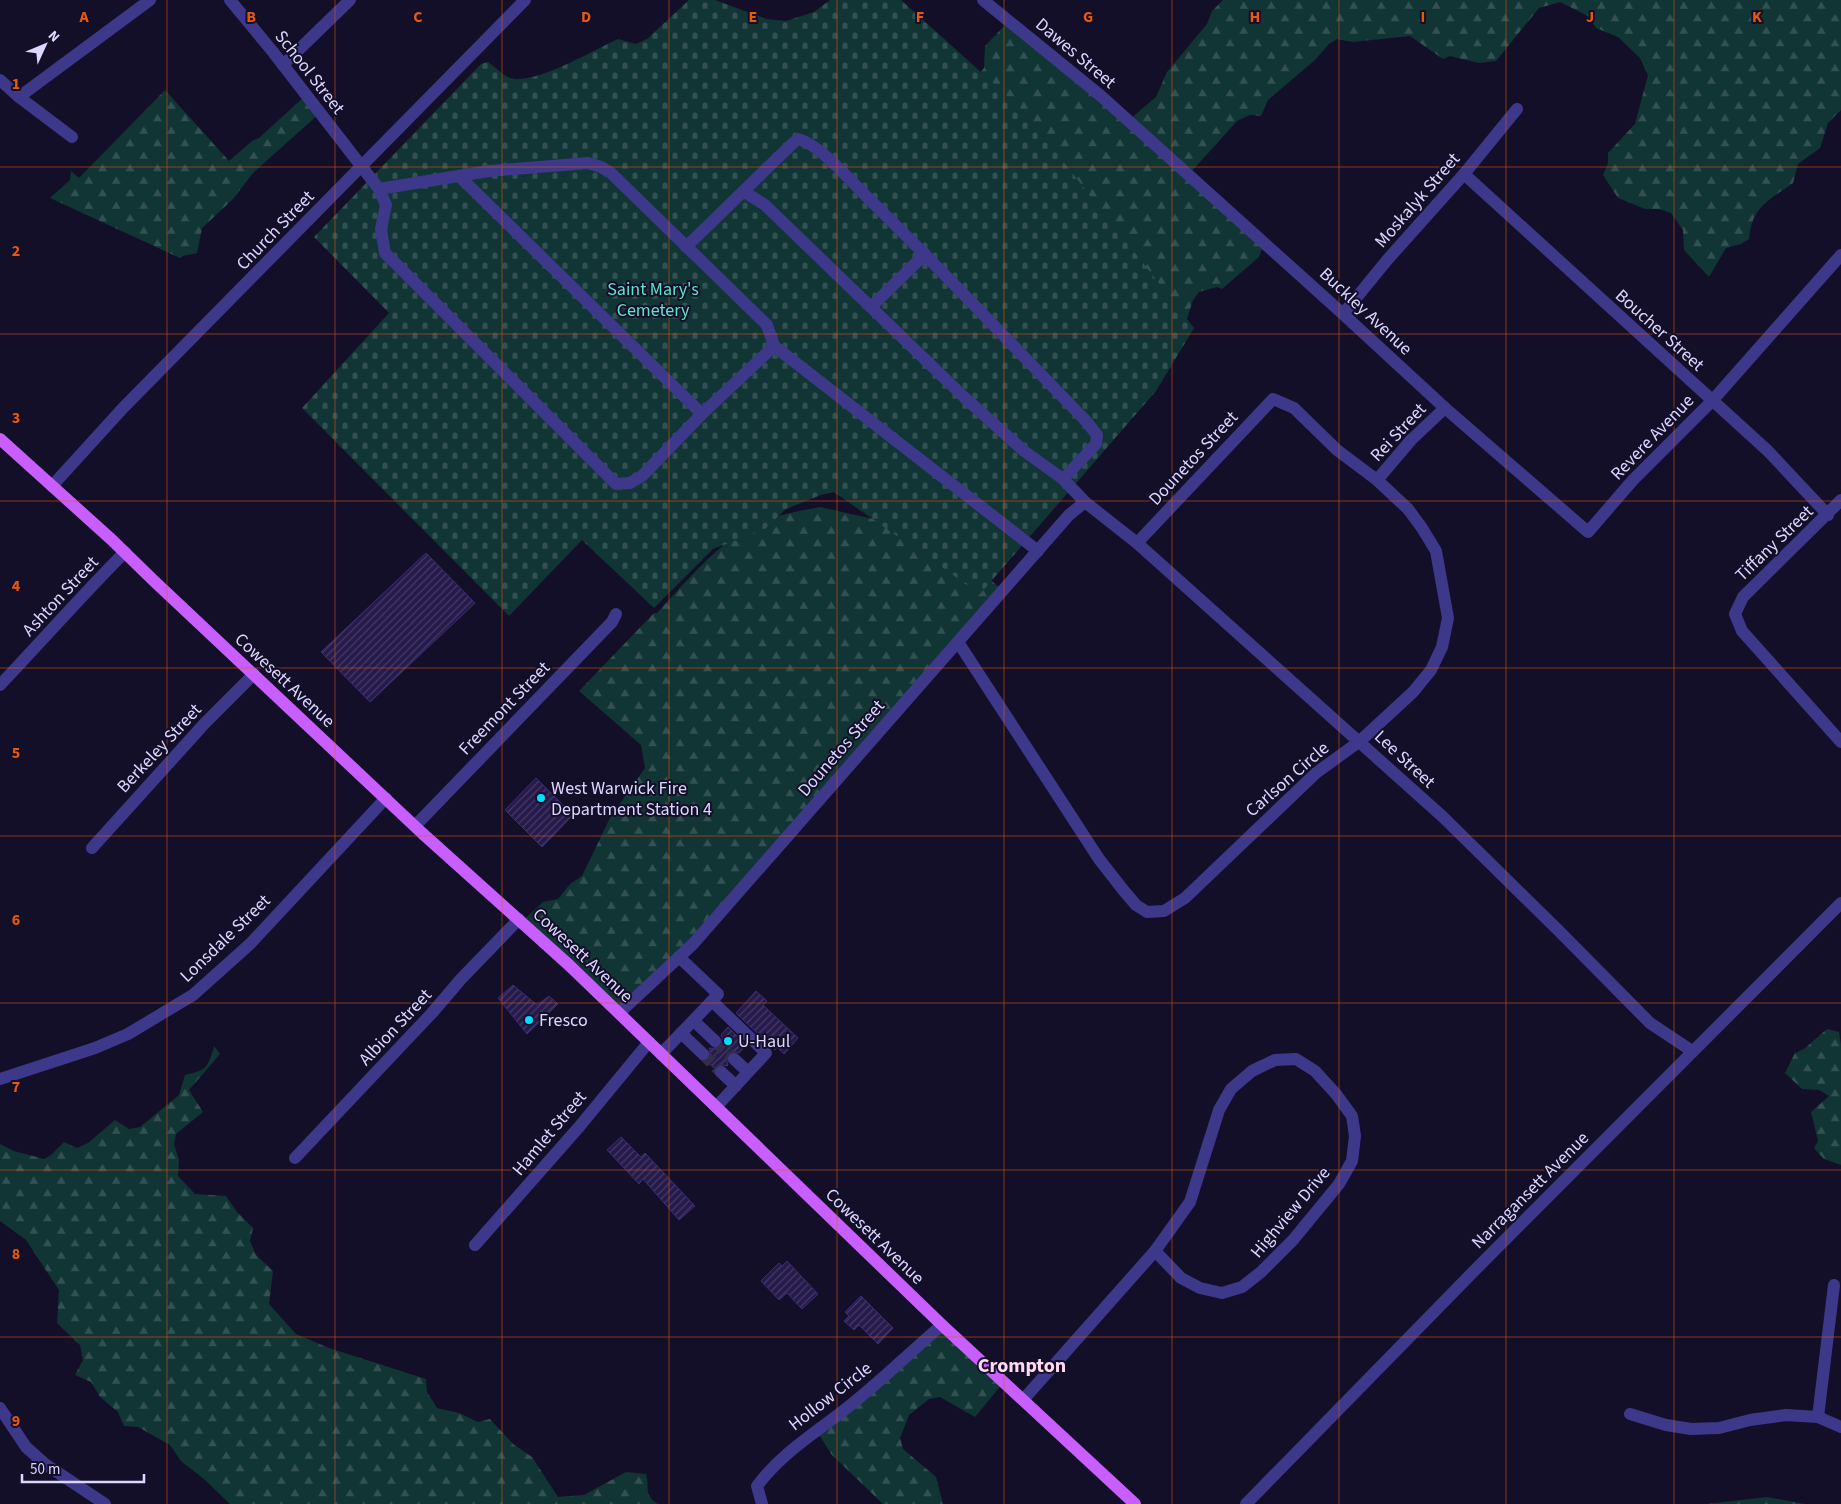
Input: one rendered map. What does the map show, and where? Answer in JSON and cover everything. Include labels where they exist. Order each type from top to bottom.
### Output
[{"type":"main road","name":"Cowesett Avenue","points":[[0,438],[125,552],[152,580],[415,826],[520,919],[942,1325],[1135,1504]]},
{"type":"street","points":[[19,97],[150,0]]},
{"type":"street","name":"School Street","points":[[230,0],[379,189]]},
{"type":"street","points":[[283,65],[350,0]]},
{"type":"street","name":"Church Street","points":[[52,486],[123,408],[525,0]]},
{"type":"street","name":"Dawes Street","points":[[984,0],[1122,114]]},
{"type":"street","points":[[0,80],[19,97],[72,137]]},
{"type":"street","name":"Moskalyk Street","points":[[1343,314],[1388,259],[1464,174],[1517,109]]},
{"type":"street","name":"Buckley Avenue","points":[[1122,114],[1445,408],[1588,532]]},
{"type":"street","points":[[686,247],[792,144],[798,140],[808,142],[827,158],[925,254],[1086,421],[1097,435],[1096,444],[1063,479]]},
{"type":"street","points":[[774,346],[702,414],[642,476],[630,483],[616,484],[385,253],[381,228],[386,205],[379,189],[489,171],[568,164],[588,163],[611,173],[767,325],[774,346],[1038,551]]},
{"type":"street","name":"Boucher Street","points":[[1464,174],[1768,451],[1828,514]]},
{"type":"street","points":[[459,176],[702,414]]},
{"type":"street","name":"Lee Street","points":[[744,191],[765,205],[1010,439],[1063,479],[1085,502],[1137,543],[1443,817],[1650,1023],[1692,1051]]},
{"type":"street","points":[[870,307],[925,254]]},
{"type":"street","name":"Revere Avenue","points":[[1588,532],[1633,480],[1712,401],[1841,256]]},
{"type":"street","name":"Dounetos Street","points":[[1137,543],[1272,399],[1275,400]]},
{"type":"street","name":"Carlson Circle","points":[[958,642],[1099,859],[1124,892],[1136,905],[1147,912],[1164,911],[1185,898],[1316,773],[1360,741],[1413,692],[1431,670],[1442,647],[1448,618],[1436,551],[1408,509],[1377,480],[1337,450],[1294,408],[1275,400]]},
{"type":"street","name":"Rei Street","points":[[1377,480],[1411,440],[1445,408]]},
{"type":"street","name":"Tiffany Street","points":[[1841,500],[1743,596],[1735,614],[1742,631],[1841,742]]},
{"type":"street","name":"Dounetos Street","points":[[619,1013],[693,944],[1069,516],[1085,502]]},
{"type":"street","name":"Ashton Street","points":[[0,685],[86,591],[125,552]]},
{"type":"street","name":"Freemont Street","points":[[415,826],[612,622],[616,614]]},
{"type":"street","name":"Berkeley Street","points":[[92,848],[166,766],[254,674]]},
{"type":"street","name":"Lonsdale Street","points":[[0,1079],[128,1034],[194,995],[250,944],[386,798]]},
{"type":"street","name":"Narragansett Avenue","points":[[1246,1504],[1330,1416],[1841,903]]},
{"type":"street","name":"Albion Street","points":[[295,1158],[432,1013],[461,979],[520,919]]},
{"type":"street","points":[[661,1054],[718,994],[679,957]]},
{"type":"street","points":[[712,1001],[766,1053],[716,1107]]},
{"type":"street","points":[[694,1021],[715,1041]]},
{"type":"street","points":[[682,1033],[703,1054]]},
{"type":"street","name":"Hamlet Street","points":[[475,1245],[579,1128],[649,1042]]},
{"type":"street","points":[[734,1059],[748,1072]]},
{"type":"street","name":"Highview Drive","points":[[1023,1400],[1155,1251],[1190,1202],[1219,1110],[1231,1089],[1252,1071],[1275,1060],[1296,1059],[1315,1071],[1336,1094],[1352,1116],[1355,1136],[1352,1161],[1339,1184],[1293,1240],[1261,1272],[1242,1286],[1222,1293],[1200,1288],[1181,1278],[1155,1251]]},
{"type":"street","points":[[722,1072],[736,1086]]},
{"type":"street","points":[[1818,1417],[1834,1285]]},
{"type":"street","name":"Hollow Circle","points":[[762,1504],[757,1486],[792,1448],[856,1401],[942,1325]]},
{"type":"street","points":[[0,1408],[26,1447],[46,1464],[105,1504]]},
{"type":"street","points":[[1630,1414],[1666,1425],[1691,1430],[1719,1428],[1750,1420],[1786,1415],[1818,1417],[1841,1427]]},
{"type":"green space","name":"Saint Mary's Cemetery","points":[[689,0],[715,0],[767,19],[786,21],[814,12],[830,0],[901,0],[1022,109],[1194,328],[1156,391],[980,594],[834,492],[821,495],[786,509],[765,529],[713,549],[654,608],[582,540],[509,616],[302,408],[389,313],[314,237],[481,64],[488,62],[510,78],[533,77],[564,65],[618,39],[636,44],[647,39]]},
{"type":"green space","points":[[1223,0],[1841,0],[1841,110],[1828,123],[1820,148],[1798,164],[1793,183],[1769,200],[1758,212],[1751,228],[1749,239],[1741,244],[1726,248],[1709,277],[1684,250],[1683,230],[1671,213],[1659,209],[1645,209],[1618,198],[1603,175],[1608,163],[1608,153],[1635,124],[1648,75],[1640,58],[1618,37],[1596,28],[1588,16],[1560,2],[1539,8],[1496,61],[1479,63],[1450,56],[1443,59],[1410,36],[1352,42],[1337,39],[1329,44],[1315,60],[1268,100],[1261,116],[1250,115],[1237,121],[1191,172],[1265,240],[1259,257],[1222,289],[1217,287],[1199,292],[1193,300],[1185,325],[1168,346],[1172,369],[955,103],[984,68],[985,46],[1009,21],[1130,119],[1156,97],[1167,72],[1207,24],[1212,11]]},
{"type":"green space","points":[[165,90],[229,161],[252,141],[259,138],[306,95],[320,113],[253,173],[233,199],[202,228],[197,253],[180,258],[50,198],[70,180],[71,171],[79,178]]},
{"type":"green space","points":[[820,507],[896,524],[954,547],[1002,590],[697,938],[612,1014],[518,925],[543,902],[558,899],[570,884],[582,876],[610,818],[645,768],[641,745],[579,691],[698,569],[731,539],[751,526],[770,519]]},
{"type":"green space","points":[[1827,1029],[1839,1032],[1841,1045],[1841,1165],[1824,1159],[1814,1148],[1818,1141],[1811,1112],[1829,1096],[1819,1090],[1802,1089],[1785,1073],[1795,1053],[1804,1049]]},
{"type":"green space","points":[[214,1046],[220,1054],[189,1090],[203,1112],[176,1134],[174,1144],[179,1160],[178,1176],[195,1194],[226,1196],[237,1212],[253,1228],[250,1241],[256,1255],[273,1271],[269,1304],[296,1334],[329,1348],[426,1379],[427,1392],[437,1408],[459,1413],[478,1422],[490,1419],[513,1444],[532,1457],[558,1497],[584,1495],[626,1472],[646,1474],[650,1497],[658,1504],[230,1504],[204,1479],[181,1461],[170,1445],[138,1427],[124,1426],[118,1412],[100,1397],[91,1382],[75,1375],[83,1360],[80,1345],[57,1323],[59,1290],[26,1240],[0,1221],[0,1144],[14,1151],[44,1159],[64,1142],[77,1148],[88,1143],[115,1120],[129,1129],[140,1127],[179,1095],[185,1075],[206,1067]]},
{"type":"green space","points":[[940,1325],[1003,1383],[975,1417],[940,1397],[929,1399],[909,1415],[900,1438],[903,1449],[936,1477],[943,1504],[883,1504],[831,1454],[817,1431]]},
{"type":"green space","points":[[1767,1497],[1805,1504],[1707,1504]]},
{"type":"building","points":[[426,553],[475,603],[370,702],[321,652]]},
{"type":"building","points":[[536,778],[573,815],[542,847],[505,810]]},
{"type":"building","name":"Fresco","points":[[513,985],[537,1005],[549,996],[558,1004],[527,1034],[498,998]]},
{"type":"building","points":[[756,991],[767,1001],[763,1005],[798,1038],[784,1054],[777,1047],[775,1050],[736,1013]]},
{"type":"building","points":[[728,1027],[746,1045],[739,1053],[732,1051],[728,1053],[726,1058],[727,1066],[719,1064],[714,1068],[706,1061],[711,1055],[709,1048],[717,1049],[721,1046],[723,1039],[721,1035]]},
{"type":"building","points":[[621,1137],[641,1157],[645,1153],[695,1206],[679,1220],[643,1179],[639,1184],[607,1150]]},
{"type":"building","points":[[787,1261],[818,1294],[802,1309],[787,1293],[779,1300],[761,1281],[779,1263],[782,1266]]},
{"type":"building","points":[[861,1296],[893,1328],[878,1344],[859,1325],[854,1330],[844,1321],[849,1316],[845,1312]]},
{"type":"tunnel","points":[[715,1041],[734,1059]]},
{"type":"tunnel","points":[[703,1054],[721,1072]]},
{"type":"place","name":"West Warwick Fire Department Station 4","points":[[541,798]]},
{"type":"place","name":"Fresco","points":[[529,1020]]},
{"type":"place","name":"U-Haul","points":[[728,1041]]},
{"type":"district","name":"Crompton","points":[[1022,1365]]}]
